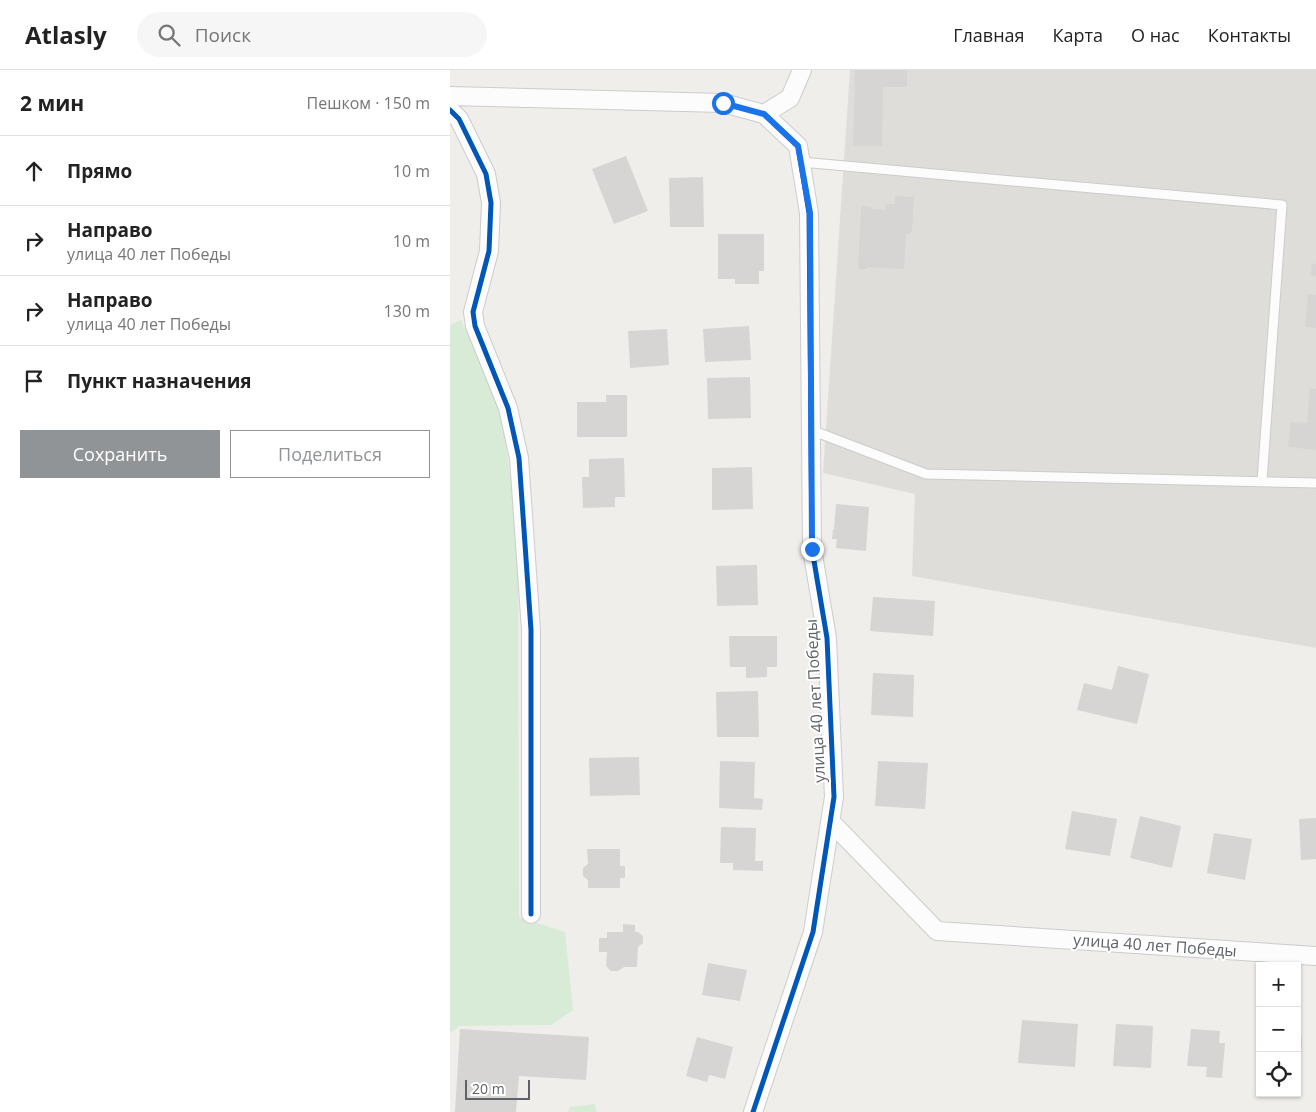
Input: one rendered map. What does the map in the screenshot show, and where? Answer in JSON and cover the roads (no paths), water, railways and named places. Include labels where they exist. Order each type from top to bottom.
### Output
[{"type":"street","points":[[450,96],[723,103],[764,114],[790,98],[802,70]]},
{"type":"street","points":[[450,110],[459,120],[486,174],[491,203],[489,251],[473,312],[475,326],[508,408],[519,458],[531,630],[531,914]]},
{"type":"street","name":"улица 40 лет Победы","points":[[753,1112],[812,932],[834,797],[827,638],[812,549],[810,213],[798,146],[764,114]]},
{"type":"street","name":"улица 40 лет Победы","points":[[830,821],[937,931],[1316,956]]},
{"type":"lane","points":[[801,162],[1282,205],[1262,482]]},
{"type":"lane","points":[[811,430],[926,474],[1316,483]]}]
